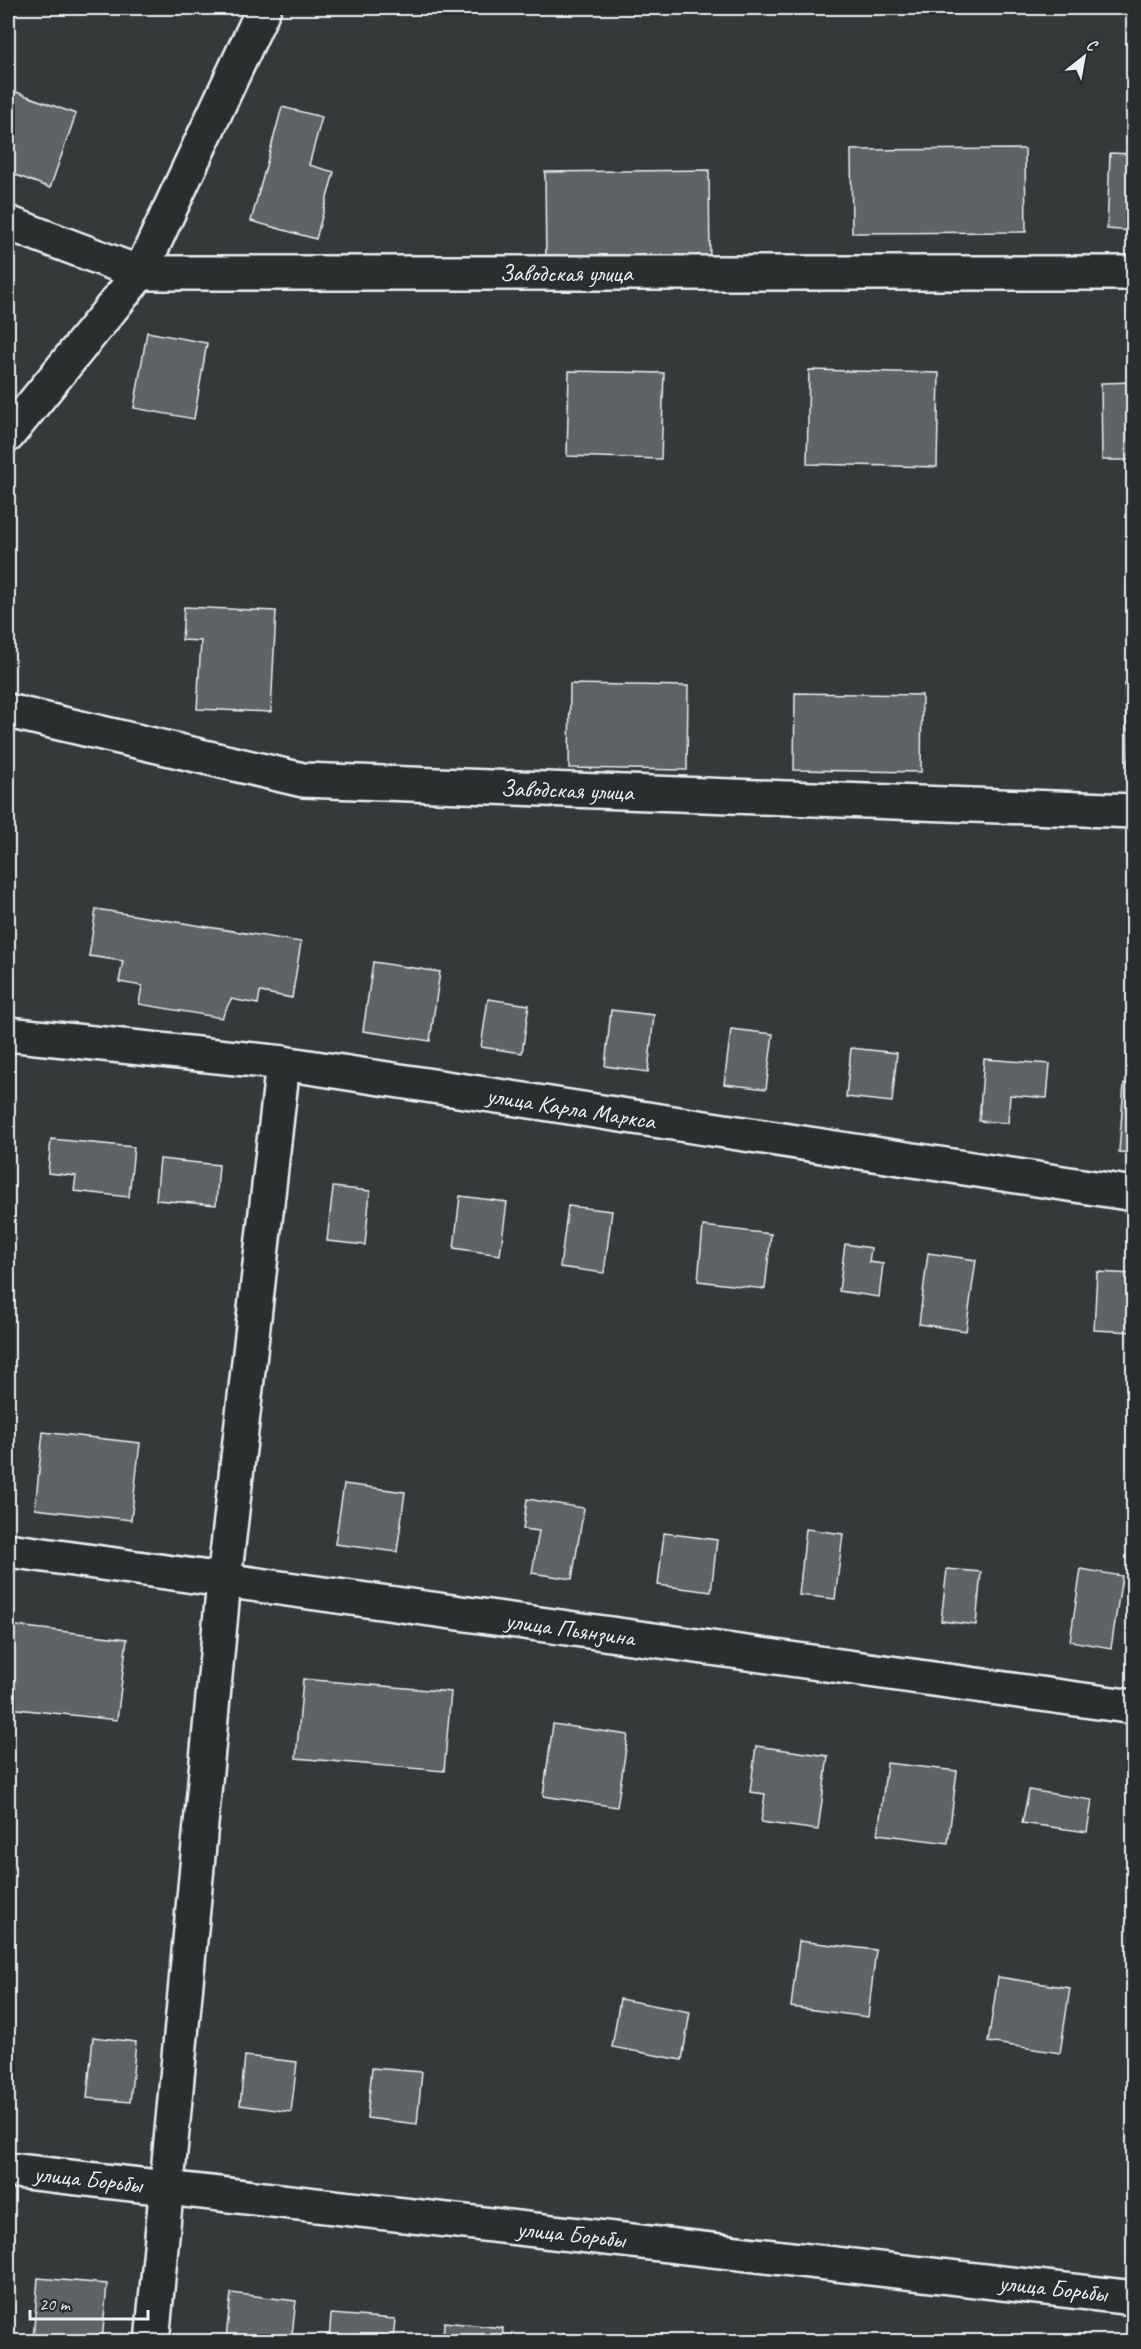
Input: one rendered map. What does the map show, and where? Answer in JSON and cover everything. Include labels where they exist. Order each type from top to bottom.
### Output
[{"type":"street","points":[[8,435],[140,273],[264,8]]},
{"type":"street","name":"Заводская улица","points":[[8,223],[140,273],[1134,273]]},
{"type":"street","name":"Заводская улица","points":[[8,711],[303,780],[1134,812]]},
{"type":"street","name":"улица Карла Маркса","points":[[8,1034],[282,1063],[1134,1194]]},
{"type":"street","points":[[152,2342],[224,1581],[282,1063]]},
{"type":"street","name":"улица Пьянзина","points":[[8,1550],[1134,1707]]},
{"type":"street","name":"улица Борьбы","points":[[8,2170],[1134,2298]]},
{"type":"building","points":[[8,89],[76,114],[50,188],[8,172]]},
{"type":"building","points":[[282,107],[322,117],[309,165],[334,172],[316,239],[251,221]]},
{"type":"building","points":[[1025,149],[1026,232],[852,233],[851,150]]},
{"type":"building","points":[[1110,153],[1134,154],[1134,231],[1107,229]]},
{"type":"building","points":[[709,170],[710,264],[546,267],[545,172]]},
{"type":"building","points":[[147,332],[207,343],[194,419],[134,408]]},
{"type":"building","points":[[809,370],[939,373],[937,467],[807,464]]},
{"type":"building","points":[[569,371],[664,373],[661,459],[567,456]]},
{"type":"building","points":[[1134,382],[1134,460],[1102,460],[1101,383]]},
{"type":"building","points":[[184,607],[276,611],[271,712],[197,709],[201,641],[182,640]]},
{"type":"building","points":[[570,684],[688,686],[687,770],[569,768]]},
{"type":"building","points":[[1125,684],[1134,684],[1134,771],[1128,771]]},
{"type":"building","points":[[795,693],[922,695],[921,772],[794,770]]},
{"type":"building","points":[[96,909],[301,942],[292,998],[260,992],[258,1004],[231,999],[222,1018],[139,1004],[142,986],[119,982],[123,961],[89,956]]},
{"type":"building","points":[[373,962],[440,972],[430,1041],[363,1031]]},
{"type":"building","points":[[488,999],[529,1005],[522,1053],[481,1047]]},
{"type":"building","points":[[611,1010],[654,1015],[648,1072],[605,1066]]},
{"type":"building","points":[[731,1029],[773,1034],[766,1089],[724,1084]]},
{"type":"building","points":[[851,1048],[897,1053],[892,1102],[846,1097]]},
{"type":"building","points":[[984,1059],[1050,1064],[1047,1098],[1010,1095],[1008,1123],[979,1121]]},
{"type":"building","points":[[1124,1084],[1134,1085],[1134,1153],[1119,1152]]},
{"type":"building","points":[[51,1139],[134,1147],[129,1197],[74,1191],[76,1176],[48,1173]]},
{"type":"building","points":[[160,1159],[219,1165],[216,1205],[156,1200]]},
{"type":"building","points":[[333,1187],[370,1191],[365,1245],[327,1241]]},
{"type":"building","points":[[460,1196],[507,1202],[500,1255],[454,1248]]},
{"type":"building","points":[[568,1206],[612,1211],[604,1273],[560,1267]]},
{"type":"building","points":[[703,1226],[771,1234],[765,1289],[698,1281]]},
{"type":"building","points":[[845,1244],[871,1248],[869,1262],[883,1264],[879,1297],[839,1291]]},
{"type":"building","points":[[928,1253],[976,1260],[966,1331],[919,1324]]},
{"type":"building","points":[[1097,1272],[1134,1274],[1134,1332],[1094,1330]]},
{"type":"building","points":[[43,1432],[140,1443],[131,1520],[35,1509]]},
{"type":"building","points":[[344,1484],[405,1492],[397,1552],[335,1544]]},
{"type":"building","points":[[527,1499],[584,1508],[572,1579],[532,1573],[539,1531],[523,1529]]},
{"type":"building","points":[[806,1529],[843,1534],[835,1599],[799,1595]]},
{"type":"building","points":[[664,1533],[717,1540],[711,1592],[658,1585]]},
{"type":"building","points":[[947,1569],[981,1572],[976,1625],[941,1621]]},
{"type":"building","points":[[1081,1569],[1122,1576],[1111,1648],[1070,1641]]},
{"type":"building","points":[[8,1625],[127,1639],[117,1720],[8,1708]]},
{"type":"building","points":[[303,1679],[451,1692],[444,1771],[296,1758]]},
{"type":"building","points":[[553,1724],[628,1735],[617,1807],[543,1796]]},
{"type":"building","points":[[756,1746],[828,1756],[818,1830],[761,1822],[765,1794],[750,1792]]},
{"type":"building","points":[[887,1763],[957,1771],[948,1843],[878,1834]]},
{"type":"building","points":[[1029,1790],[1092,1800],[1087,1832],[1022,1823]]},
{"type":"building","points":[[799,1941],[876,1950],[868,2017],[791,2007]]},
{"type":"building","points":[[998,1977],[1070,1988],[1060,2053],[988,2042]]},
{"type":"building","points":[[620,1999],[690,2012],[682,2060],[612,2047]]},
{"type":"building","points":[[93,2037],[136,2042],[130,2102],[87,2098]]},
{"type":"building","points":[[245,2056],[297,2062],[291,2112],[240,2105]]},
{"type":"building","points":[[372,2068],[422,2072],[417,2124],[367,2118]]},
{"type":"building","points":[[38,2278],[107,2284],[102,2342],[33,2340]]},
{"type":"building","points":[[231,2293],[296,2301],[291,2342],[256,2342],[226,2338]]},
{"type":"building","points":[[331,2314],[395,2319],[393,2342],[329,2342]]},
{"type":"building","points":[[444,2322],[503,2328],[502,2342],[443,2342]]},
{"type":"building","points":[[562,2334],[597,2336],[596,2342],[562,2342]]}]
